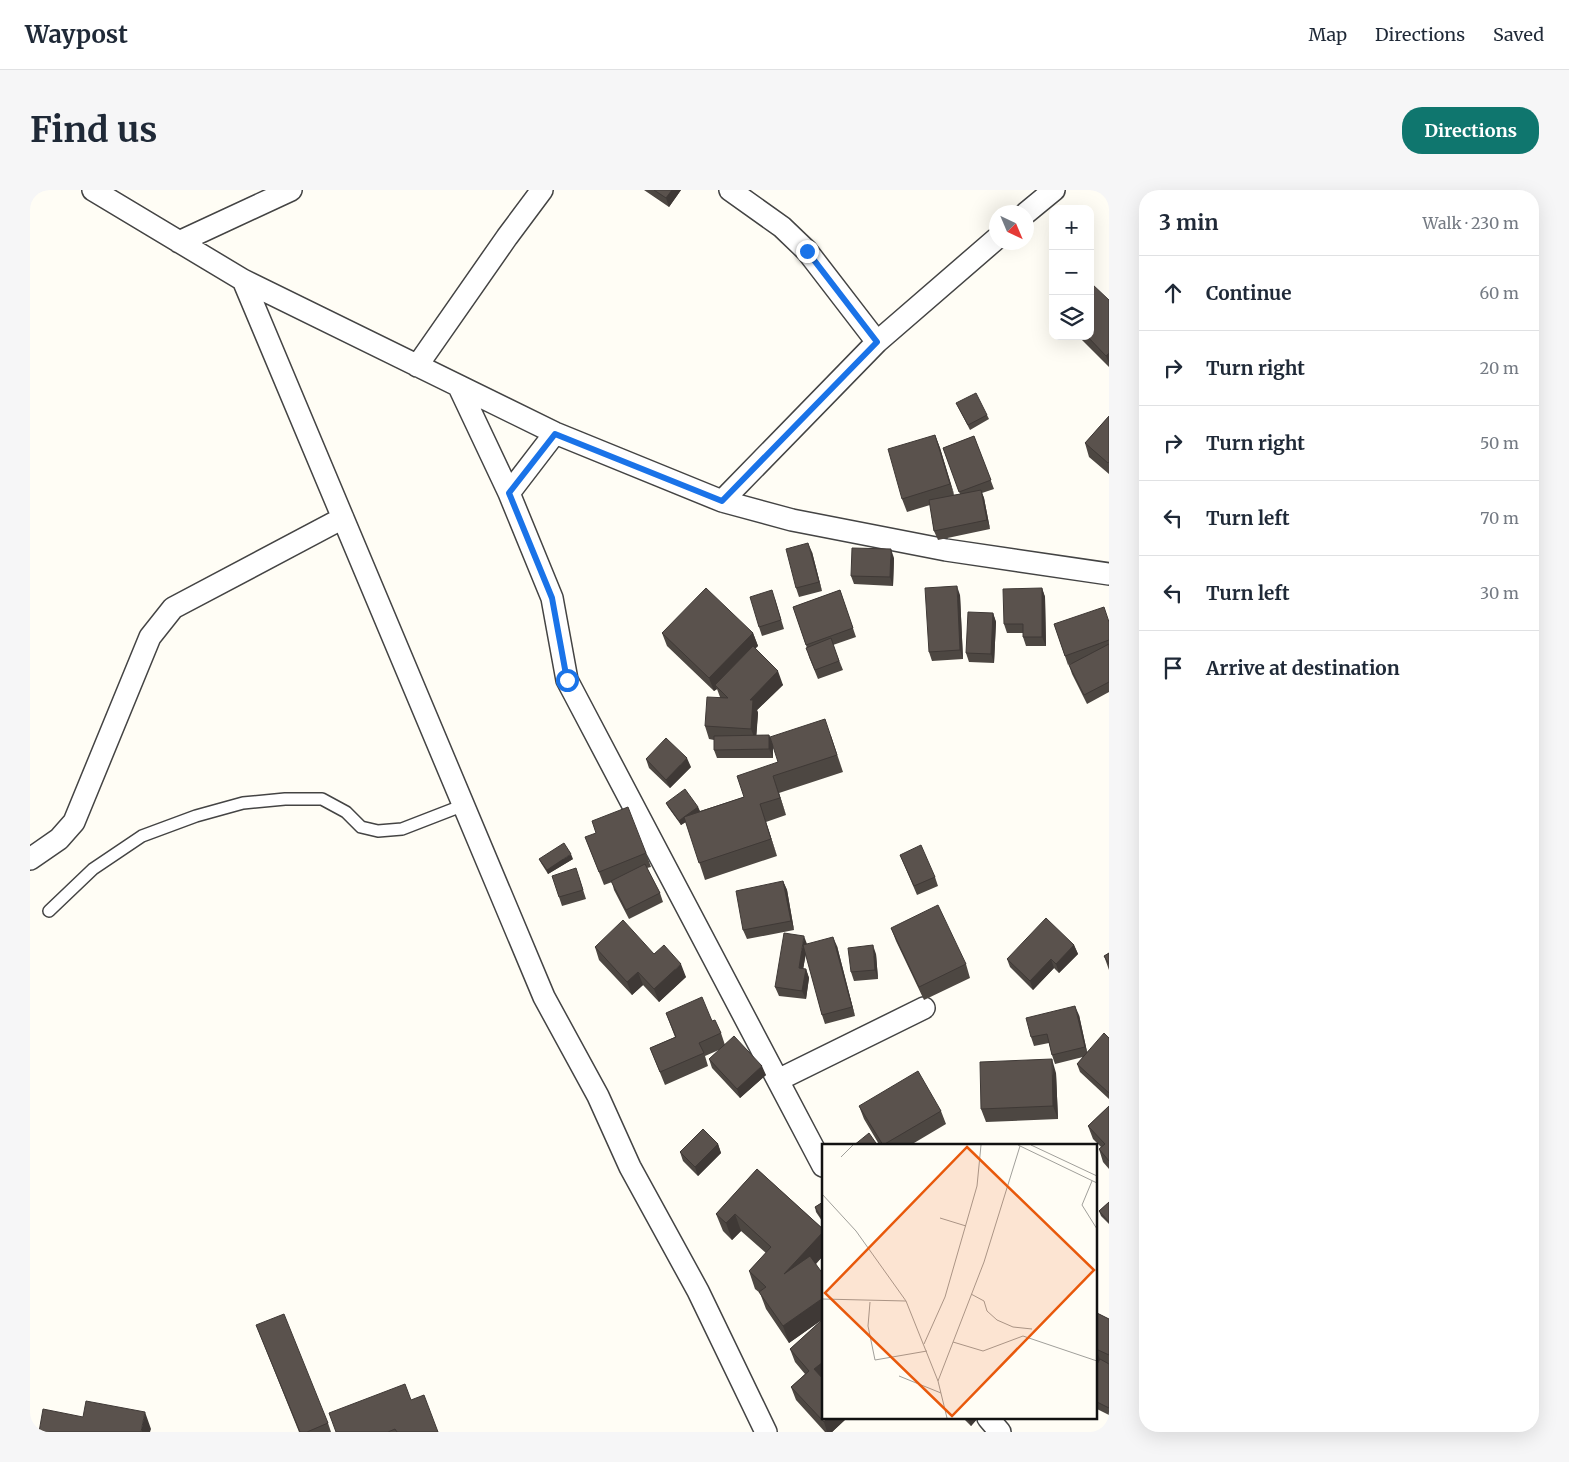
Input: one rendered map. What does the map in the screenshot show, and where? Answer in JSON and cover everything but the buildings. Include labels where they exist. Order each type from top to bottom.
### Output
[{"type":"street","points":[[93,190],[243,280],[459,387],[555,434],[722,501],[792,520],[946,550],[1109,574]]},
{"type":"street","points":[[179,242],[291,190]]},
{"type":"street","points":[[417,366],[542,190]]},
{"type":"street","points":[[730,190],[782,227],[807,251],[877,342]]},
{"type":"street","points":[[1034,206],[1054,190]]},
{"type":"street","points":[[722,501],[877,342],[989,245]]},
{"type":"street","points":[[243,280],[544,997],[598,1096],[630,1167],[698,1291],[766,1432]]},
{"type":"street","points":[[459,387],[509,493],[552,598],[567,680],[822,1164]]},
{"type":"street","points":[[509,493],[555,434]]},
{"type":"street","points":[[30,858],[59,839],[74,822],[150,637],[173,608],[343,518]]},
{"type":"street","points":[[778,1080],[924,1008]]},
{"type":"street","points":[[990,1420],[1000,1432]]},
{"type":"lane","points":[[49,911],[93,869],[142,836],[196,816],[244,803],[285,799],[322,799],[346,812],[360,827],[378,831],[402,829],[464,805]]},
{"type":"route","points":[[567,680],[552,598],[509,493],[555,434],[722,501],[877,342],[807,251]]}]
